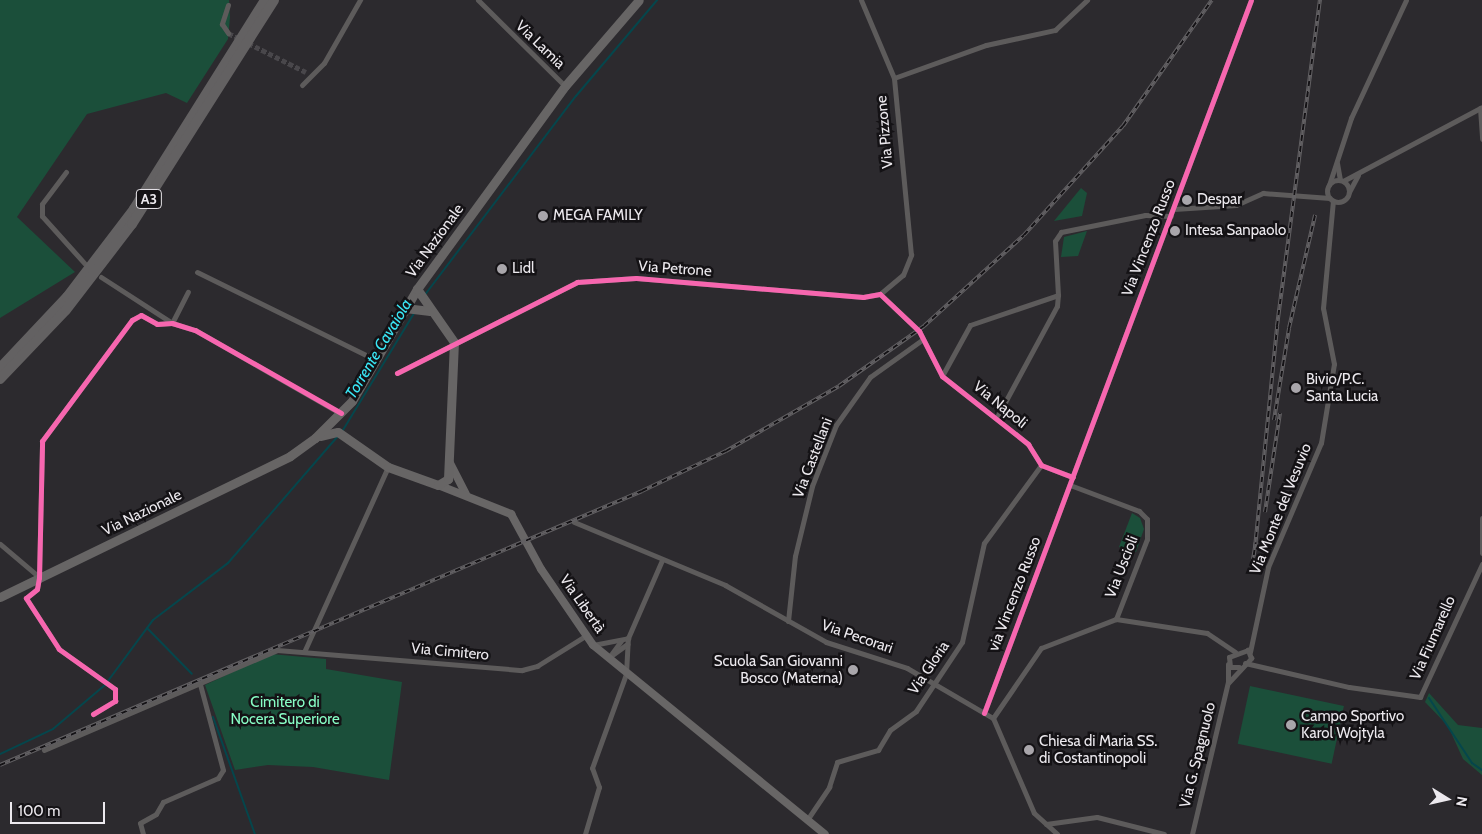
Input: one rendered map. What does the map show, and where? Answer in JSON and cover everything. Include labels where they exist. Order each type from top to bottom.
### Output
[{"type":"highway","name":"A3","points":[[0,368],[67,297],[134,209],[265,0]]},
{"type":"highway","name":"A3","points":[[0,379],[66,310],[122,238],[274,0]]},
{"type":"main road","name":"Via Nazionale","points":[[0,597],[290,456],[315,438],[341,413],[376,360],[417,289],[565,86],[639,0]]},
{"type":"main road","points":[[417,289],[453,339],[448,479],[438,485]]},
{"type":"main road","points":[[405,308],[433,312]]},
{"type":"main road","points":[[315,438],[338,432],[341,413]]},
{"type":"main road","name":"Via Libertà","points":[[338,432],[388,467],[511,514],[528,545],[585,636],[593,645],[626,674],[824,834]]},
{"type":"main road","points":[[449,459],[467,496]]},
{"type":"street","points":[[302,85],[316,73],[360,0]]},
{"type":"street","name":"Via Lamia","points":[[478,0],[565,86]]},
{"type":"street","points":[[861,0],[894,78]]},
{"type":"street","name":"Via Pizzone","points":[[880,294],[903,275],[911,255],[894,78],[986,45],[1055,30],[1087,0]]},
{"type":"street","name":"Via Vincenzo Russo","points":[[1070,484],[1251,0]]},
{"type":"street","name":"Via Monte del Vesuvio","points":[[1251,653],[1250,638],[1268,568],[1321,443],[1334,364],[1323,300],[1335,211],[1329,187],[1336,160],[1406,0]]},
{"type":"street","points":[[228,5],[222,24],[228,33]]},
{"type":"street","points":[[306,72],[316,73]]},
{"type":"street","points":[[1315,198],[1329,187],[1358,175],[1481,108],[1482,139]]},
{"type":"street","points":[[1336,160],[1341,181],[1349,192]]},
{"type":"street","points":[[66,172],[42,204],[42,216],[85,264]]},
{"type":"street","name":"Via Monte del Vesuvio","points":[[1335,211],[1349,192],[1358,175]]},
{"type":"street","points":[[1174,209],[1236,205],[1263,193],[1281,192],[1315,198],[1343,200]]},
{"type":"street","points":[[997,417],[1057,306],[1055,242],[1062,232],[1145,215],[1171,216]]},
{"type":"street","points":[[197,272],[376,360]]},
{"type":"street","points":[[101,278],[172,323],[195,330],[341,413]]},
{"type":"street","name":"Via Petrone","points":[[397,372],[453,339],[577,282],[636,278],[863,297],[880,294]]},
{"type":"street","points":[[172,323],[188,292]]},
{"type":"street","points":[[880,294],[923,339]]},
{"type":"street","points":[[942,376],[970,325],[1058,295]]},
{"type":"street","points":[[93,714],[115,701],[109,682],[60,649],[27,604],[39,578],[42,441],[86,376],[137,315],[162,325],[172,323]]},
{"type":"street","name":"Via Napoli","points":[[923,339],[942,376],[997,417],[1028,444],[1041,464]]},
{"type":"street","name":"Via Castellani","points":[[788,621],[795,556],[812,486],[836,425],[870,377],[923,339]]},
{"type":"street","points":[[1041,464],[1073,477]]},
{"type":"street","name":"Via Gloria","points":[[807,820],[829,787],[836,762],[878,750],[890,730],[916,711],[932,684],[962,642],[984,543],[1041,464]]},
{"type":"street","points":[[304,652],[388,467]]},
{"type":"street","name":"Via Uscioli","points":[[1070,484],[1139,512],[1147,519],[1148,539],[1116,619]]},
{"type":"street","name":"via Vincenzo Russo","points":[[984,712],[1070,484]]},
{"type":"street","points":[[1482,518],[1482,553]]},
{"type":"street","name":"Via Pecorari","points":[[574,522],[622,539],[662,560],[725,585],[826,642],[907,668],[993,718]]},
{"type":"street","points":[[0,544],[39,578]]},
{"type":"street","points":[[585,834],[599,787],[592,768],[626,674],[628,641],[662,560]]},
{"type":"street","name":"Via Fiumarello","points":[[1256,663],[1272,671],[1420,697],[1482,564]]},
{"type":"street","name":"Via Uscioli","points":[[993,718],[1042,648],[1116,619],[1207,633],[1235,652]]},
{"type":"street","name":"Via Cimitero","points":[[44,750],[277,650],[522,670],[537,666],[585,636]]},
{"type":"street","name":"Via Monte del Vesuvio","points":[[1242,649],[1250,638]]},
{"type":"street","points":[[593,645],[621,640],[628,641]]},
{"type":"street","points":[[608,658],[621,640]]},
{"type":"street","points":[[608,658],[628,641]]},
{"type":"street","points":[[1245,663],[1256,663],[1251,653],[1242,649],[1235,652],[1228,664],[1239,667],[1245,663],[1251,653]]},
{"type":"street","name":"Via G. Spagnuolo","points":[[1192,834],[1228,682],[1228,664]]},
{"type":"street","name":"Via G. Spagnuolo","points":[[1228,682],[1239,667]]},
{"type":"street","points":[[144,834],[140,823],[156,814],[163,802],[218,778],[223,770],[200,684]]},
{"type":"street","points":[[993,718],[1034,813],[1057,834]]},
{"type":"street","points":[[1046,824],[1097,817],[1164,834]]},
{"type":"green space","points":[[0,0],[229,0],[230,17],[228,39],[187,103],[166,93],[87,114],[17,217],[75,272],[0,318]]},
{"type":"green space","points":[[1081,188],[1087,193],[1082,216],[1054,221]]},
{"type":"green space","points":[[1087,231],[1078,256],[1061,257],[1064,237]]},
{"type":"green space","points":[[1132,513],[1140,518],[1144,529],[1136,552],[1119,547]]},
{"type":"green space","name":"Cimitero di Nocera Superiore","points":[[271,654],[326,659],[326,669],[402,682],[389,780],[313,767],[268,765],[235,770],[205,685]]},
{"type":"green space","name":"Campo Sportivo Karol Wojtyla","points":[[1250,686],[1344,706],[1332,764],[1238,744]]},
{"type":"green space","points":[[1429,693],[1458,725],[1482,728],[1482,775],[1463,759],[1448,726],[1425,702]]},
{"type":"waterway","name":"Torrente Cavaiola","points":[[424,296],[576,96],[657,0]]},
{"type":"waterway","name":"Torrente Cavaiola","points":[[343,430],[414,313]]},
{"type":"waterway","name":"Torrente Cavaiola","points":[[0,754],[53,729],[105,685],[153,620],[228,563],[338,436]]},
{"type":"waterway","points":[[147,628],[192,674]]},
{"type":"waterway","points":[[1429,698],[1472,763],[1482,770]]},
{"type":"waterway","points":[[213,717],[255,834]]},
{"type":"tunnel","points":[[228,33],[306,72]]},
{"type":"railway","points":[[0,765],[642,491],[726,451],[839,386],[924,326],[1024,235],[1123,126],[1212,0]]},
{"type":"railway","points":[[1255,548],[1277,326],[1320,0]]},
{"type":"railway","points":[[1274,420],[1289,328],[1315,215]]},
{"type":"railway","points":[[1265,512],[1280,413]]},
{"type":"railway","points":[[1252,566],[1256,542]]},
{"type":"cycle path","points":[[984,713],[1251,0]]},
{"type":"cycle path","points":[[397,373],[577,282],[636,278],[863,297],[880,294],[919,331],[942,376],[1028,444],[1041,465],[1073,477]]},
{"type":"cycle path","points":[[93,714],[115,701],[115,689],[59,649],[26,598],[37,589],[39,578],[42,441],[132,320],[141,315],[157,324],[172,323],[195,330],[341,413]]},
{"type":"place","name":"Despar","points":[[1187,200]]},
{"type":"place","name":"MEGA FAMILY","points":[[543,216]]},
{"type":"place","name":"Intesa Sanpaolo","points":[[1175,231]]},
{"type":"place","name":"Lidl","points":[[502,269]]},
{"type":"place","name":"Bivio/P.C. Santa Lucia","points":[[1296,388]]},
{"type":"place","name":"Scuola San Giovanni Bosco (Materna)","points":[[853,670]]},
{"type":"place","name":"Campo Sportivo Karol Wojtyla","points":[[1291,725]]},
{"type":"place","name":"Chiesa di Maria SS. di Costantinopoli","points":[[1029,750]]}]
